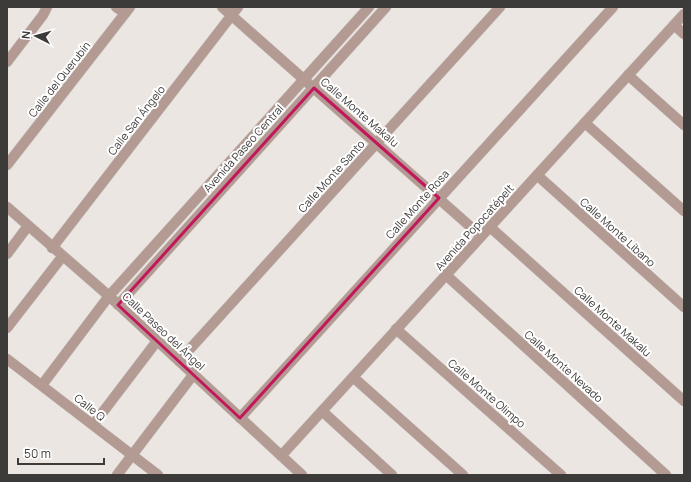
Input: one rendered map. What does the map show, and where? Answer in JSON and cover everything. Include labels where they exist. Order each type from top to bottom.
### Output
[{"type":"street","points":[[7,62],[44,16],[47,7]]},
{"type":"street","name":"Calle Monte Makalu","points":[[222,7],[482,236]]},
{"type":"street","name":"Calle San Ángelo","points":[[52,248],[238,7]]},
{"type":"street","name":"Avenida Paseo Central","points":[[42,385],[108,296],[369,7]]},
{"type":"street","name":"Avenida Paseo Central","points":[[118,305],[386,7]]},
{"type":"street","name":"Calle Monte Santo","points":[[178,361],[500,7]]},
{"type":"street","name":"Calle Monte Rosa","points":[[240,418],[613,7]]},
{"type":"street","name":"Calle del Querubín","points":[[7,165],[124,9]]},
{"type":"street","name":"Avenida Popocatépelt","points":[[281,456],[684,14]]},
{"type":"street","points":[[674,25],[684,34]]},
{"type":"street","points":[[628,75],[684,125]]},
{"type":"street","points":[[584,123],[684,211]]},
{"type":"street","name":"Calle Monte Líbano","points":[[537,175],[684,307]]},
{"type":"street","name":"Calle Paseo del Ángel","points":[[7,207],[118,305],[302,475]]},
{"type":"street","points":[[7,254],[28,226]]},
{"type":"street","name":"Calle Monte Makalu","points":[[490,227],[684,400]]},
{"type":"street","points":[[7,328],[62,257]]},
{"type":"street","name":"Calle Monte Nevado","points":[[446,275],[666,475]]},
{"type":"street","name":"Calle Monte Olimpo","points":[[396,329],[561,475]]},
{"type":"street","points":[[93,425],[157,341]]},
{"type":"street","name":"Calle Q","points":[[7,359],[158,475]]},
{"type":"street","points":[[116,475],[193,375]]},
{"type":"street","points":[[353,377],[463,475]]},
{"type":"street","points":[[322,411],[392,475]]},
{"type":"highlighted area","points":[[314,88],[439,198],[240,418],[118,305]]}]
